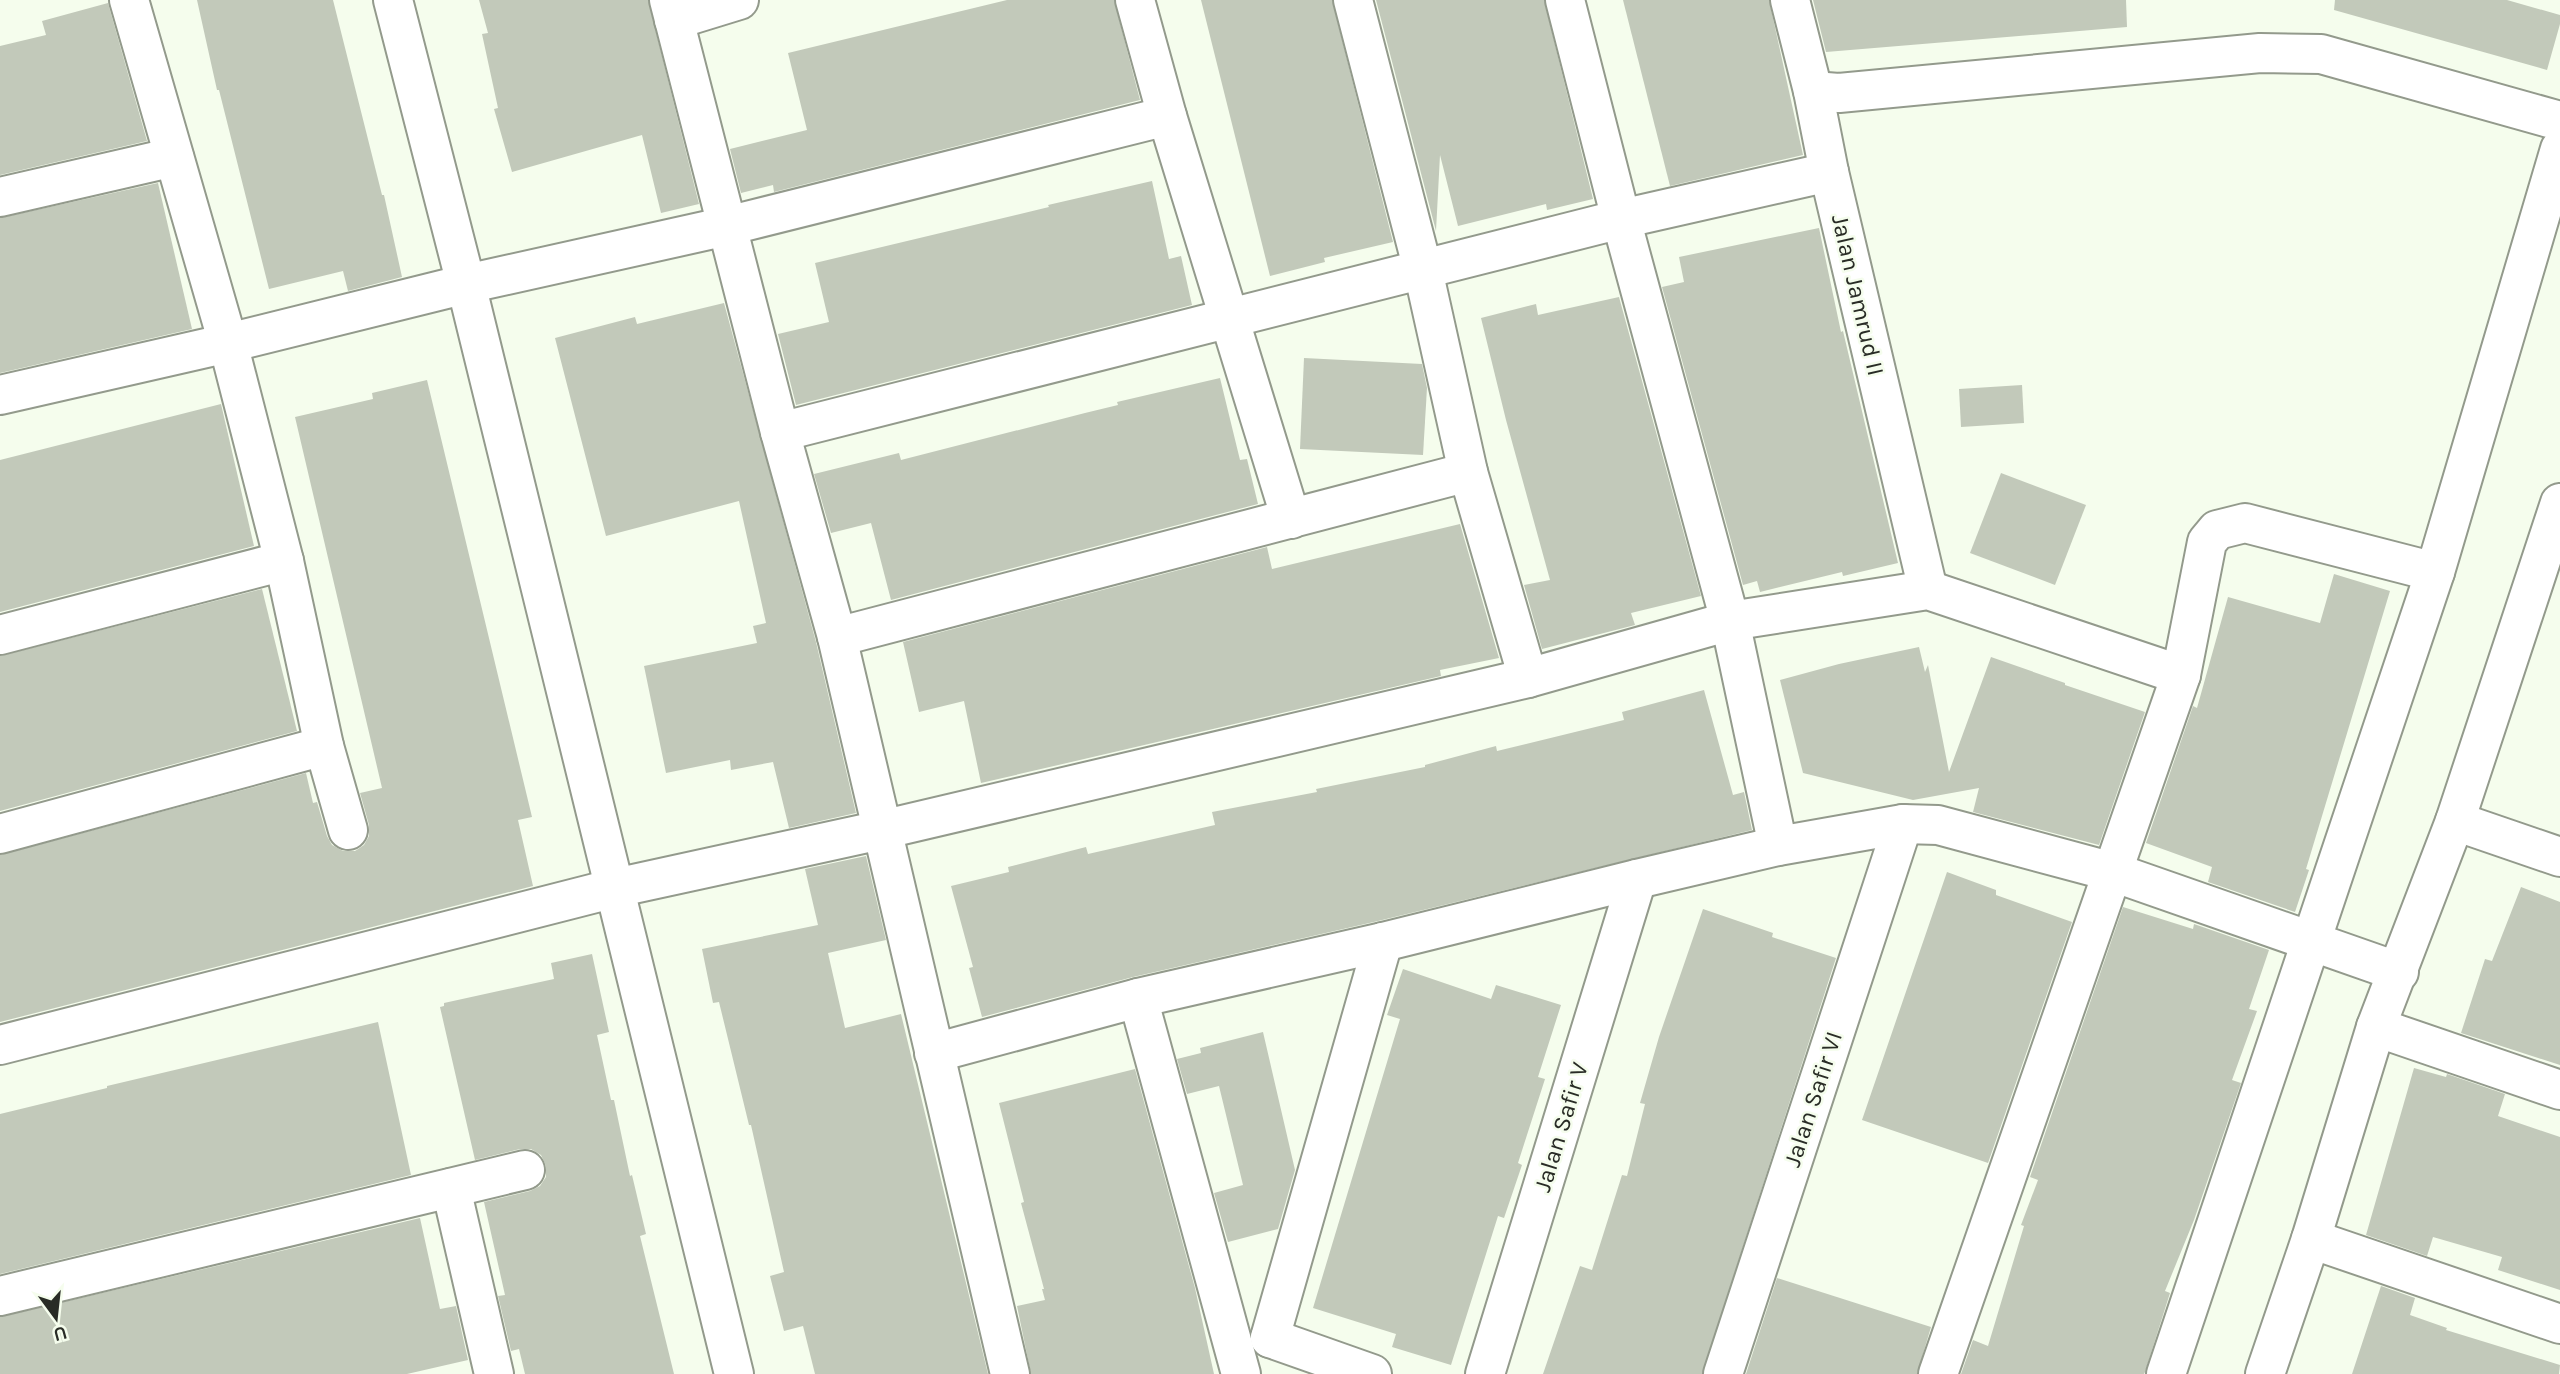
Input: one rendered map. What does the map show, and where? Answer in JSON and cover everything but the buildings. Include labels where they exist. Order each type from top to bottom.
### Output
[{"type":"street","points":[[129,0],[228,343],[284,561],[324,746],[348,830]]},
{"type":"street","points":[[393,0],[466,284],[734,1374]]},
{"type":"street","points":[[739,0],[672,10],[780,432],[837,637],[1010,1374]]},
{"type":"street","points":[[1135,0],[1167,116],[1291,519]]},
{"type":"street","points":[[1353,0],[1423,270],[1468,472],[1528,678]]},
{"type":"street","points":[[1565,0],[1620,219],[1730,621],[1778,846]]},
{"type":"street","name":"Jalan Jamrud II","points":[[1790,0],[1814,91],[1829,172],[1928,590]]},
{"type":"street","points":[[1814,91],[1839,93],[2260,53],[2321,54],[2560,121]]},
{"type":"street","points":[[0,395],[228,343],[466,284],[727,226],[1167,116]]},
{"type":"street","points":[[2166,1374],[2435,572],[2560,149]]},
{"type":"street","points":[[0,197],[174,157]]},
{"type":"street","points":[[780,432],[1620,219],[1829,172]]},
{"type":"street","points":[[837,637],[1468,472]]},
{"type":"street","points":[[2265,1374],[2311,1239],[2376,1027],[2455,821],[2560,503]]},
{"type":"street","points":[[1938,1374],[2181,674],[2207,542],[2217,530],[2245,523],[2435,572]]},
{"type":"street","points":[[0,635],[284,561]]},
{"type":"street","points":[[0,1045],[614,888],[881,830],[1528,678],[1730,621],[1928,590],[2181,674]]},
{"type":"street","points":[[0,834],[324,746]]},
{"type":"street","points":[[2455,821],[2560,857]]},
{"type":"street","points":[[934,1053],[1138,998],[1383,942],[1637,879],[1778,846],[1903,824],[1938,825],[2113,872],[2399,972]]},
{"type":"street","name":"Jalan Safir VI","points":[[1723,1374],[1903,824]]},
{"type":"street","name":"Jalan Safir V","points":[[1485,1374],[1637,879]]},
{"type":"street","points":[[1248,1353],[1383,942]]},
{"type":"street","points":[[1138,998],[1248,1353]]},
{"type":"street","points":[[2376,1027],[2560,1090]]},
{"type":"street","points":[[0,1296],[525,1170]]},
{"type":"street","points":[[451,1188],[494,1374]]},
{"type":"street","points":[[2311,1239],[2560,1324]]},
{"type":"street","points":[[1248,1353],[1372,1374]]}]
